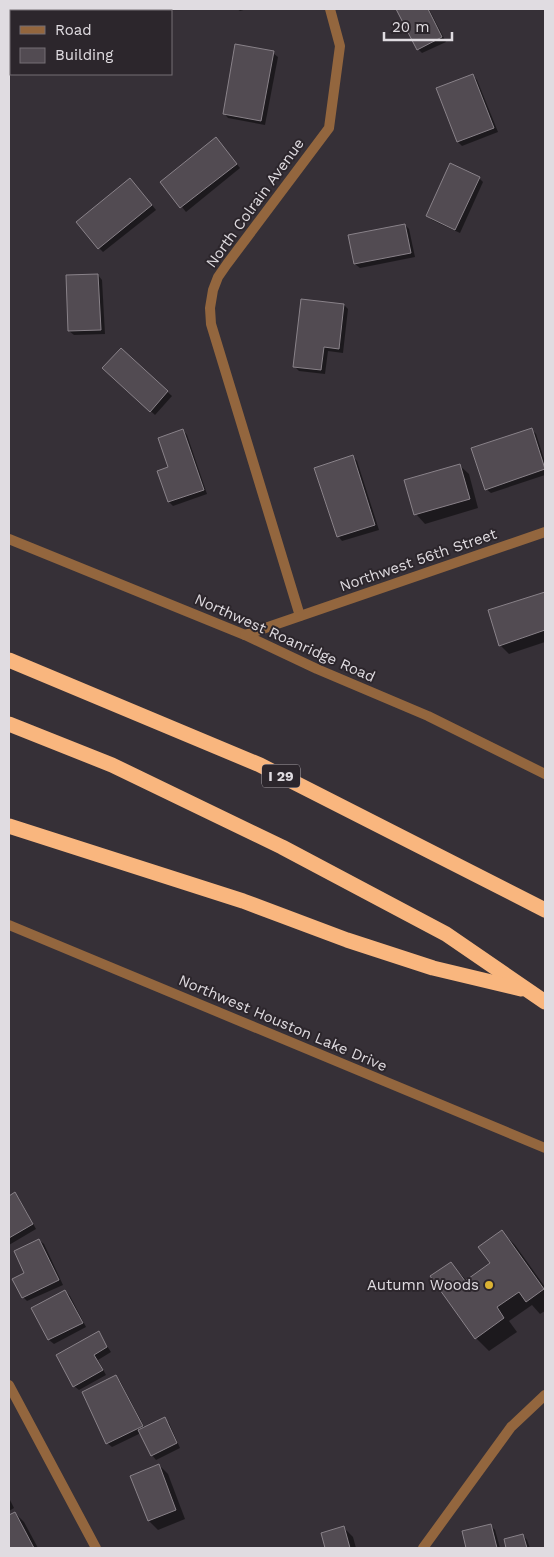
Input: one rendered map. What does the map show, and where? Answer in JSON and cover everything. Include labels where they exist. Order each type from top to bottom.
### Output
[{"type":"highway","name":"I 29","points":[[9,660],[260,766],[545,910]]},
{"type":"highway","points":[[9,724],[112,764],[282,847],[446,934],[545,1002]]},
{"type":"highway","points":[[9,826],[243,901],[347,940],[433,968],[530,991]]},
{"type":"street","name":"North Colrain Avenue","points":[[300,616],[211,324],[210,308],[213,290],[227,264],[329,128],[340,46],[330,9]]},
{"type":"street","name":"Northwest 56th Street","points":[[245,635],[545,532]]},
{"type":"street","name":"Northwest Roanridge Road","points":[[9,539],[245,635],[317,669],[428,716],[545,774]]},
{"type":"street","name":"Northwest Houston Lake Drive","points":[[9,925],[545,1148]]},
{"type":"street","points":[[9,1385],[96,1548]]},
{"type":"street","points":[[423,1548],[511,1427],[545,1395]]},
{"type":"building","points":[[396,9],[428,9],[442,37],[417,50]]},
{"type":"building","points":[[235,44],[274,51],[261,121],[223,114]]},
{"type":"building","points":[[473,74],[494,128],[457,142],[436,88]]},
{"type":"building","points":[[216,137],[237,164],[180,208],[160,182]]},
{"type":"building","points":[[450,163],[480,177],[455,230],[426,216]]},
{"type":"building","points":[[130,178],[152,205],[98,249],[76,222]]},
{"type":"building","points":[[405,224],[411,253],[354,264],[348,235]]},
{"type":"building","points":[[98,274],[101,330],[68,331],[66,275]]},
{"type":"building","points":[[301,299],[344,304],[339,349],[324,347],[321,370],[293,367]]},
{"type":"building","points":[[121,348],[168,391],[150,412],[102,368]]},
{"type":"building","points":[[532,428],[545,469],[485,490],[471,448]]},
{"type":"building","points":[[183,429],[204,490],[168,502],[157,471],[168,467],[158,438]]},
{"type":"building","points":[[353,455],[375,525],[337,537],[314,468]]},
{"type":"building","points":[[460,464],[470,499],[414,515],[404,480]]},
{"type":"building","points":[[545,592],[545,630],[499,646],[488,610]]},
{"type":"building","points":[[15,1192],[33,1224],[9,1238],[9,1196]]},
{"type":"building","name":"Autumn Woods","points":[[502,1230],[544,1289],[526,1302],[519,1292],[497,1307],[504,1318],[475,1339],[430,1276],[451,1262],[465,1281],[490,1263],[478,1247]]},
{"type":"building","points":[[39,1239],[59,1280],[22,1298],[12,1279],[24,1273],[14,1251]]},
{"type":"building","points":[[65,1290],[83,1323],[48,1340],[31,1308]]},
{"type":"building","points":[[99,1331],[107,1347],[94,1355],[103,1370],[73,1387],[56,1355]]},
{"type":"building","points":[[116,1375],[143,1426],[106,1444],[82,1392]]},
{"type":"building","points":[[165,1417],[177,1443],[151,1456],[138,1430]]},
{"type":"building","points":[[159,1464],[176,1510],[148,1521],[130,1476]]},
{"type":"building","points":[[15,1512],[34,1548],[9,1548],[9,1515]]},
{"type":"building","points":[[491,1524],[497,1548],[466,1548],[462,1531]]},
{"type":"building","points":[[344,1526],[350,1548],[325,1548],[321,1533]]},
{"type":"building","points":[[523,1534],[527,1548],[506,1548],[504,1539]]},
{"type":"place","name":"Autumn Woods","points":[[489,1285]]}]
